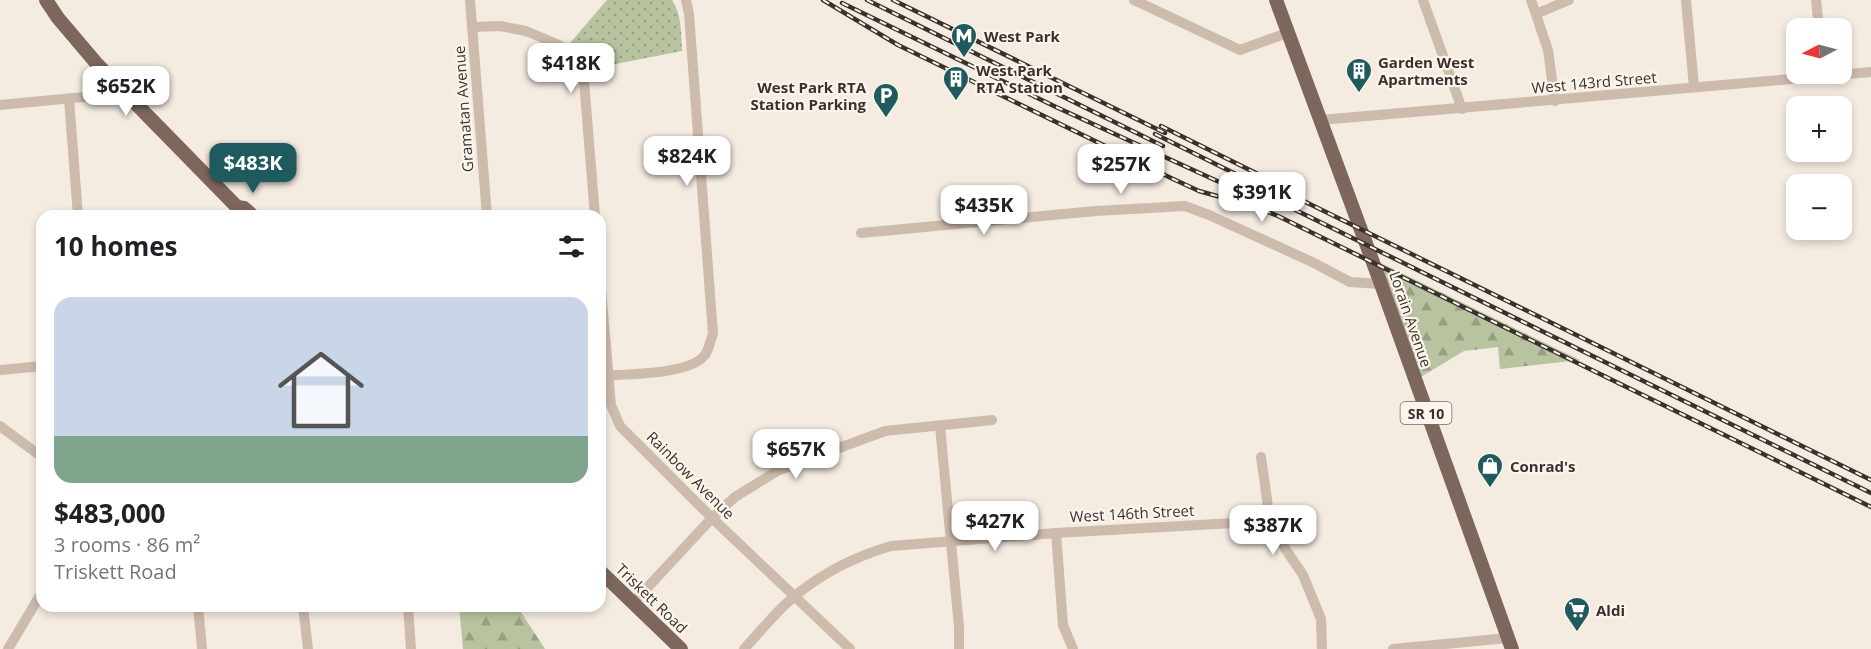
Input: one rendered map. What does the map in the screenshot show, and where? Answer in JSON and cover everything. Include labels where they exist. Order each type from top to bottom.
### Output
[{"type":"main road","points":[[46,0],[74,38],[236,210]]},
{"type":"main road","name":"Lorain Avenue","points":[[1276,0],[1510,643]]},
{"type":"main road","name":"Triskett Road","points":[[606,577],[681,649]]},
{"type":"street","name":"Gramatan Avenue","points":[[470,0],[487,210]]},
{"type":"street","points":[[606,376],[676,370],[692,365],[705,356],[712,334],[689,14],[686,0]]},
{"type":"street","points":[[1134,0],[1240,50],[1287,33]]},
{"type":"street","points":[[1423,0],[1462,109]]},
{"type":"street","points":[[1531,0],[1548,50],[1555,101]]},
{"type":"street","points":[[1536,14],[1569,0]]},
{"type":"street","points":[[1686,0],[1694,87]]},
{"type":"street","points":[[1816,0],[1817,18]]},
{"type":"street","points":[[472,27],[500,26],[526,31],[559,45],[573,62],[584,81],[595,210]]},
{"type":"street","name":"West 143rd Street","points":[[1852,73],[1871,72]]},
{"type":"street","name":"West 143rd Street","points":[[1321,120],[1555,101],[1786,78]]},
{"type":"street","points":[[0,105],[125,93]]},
{"type":"street","points":[[69,99],[78,210]]},
{"type":"street","points":[[861,233],[1104,210],[1185,206],[1281,248],[1350,282],[1381,284]]},
{"type":"street","points":[[0,370],[36,367]]},
{"type":"street","name":"Rainbow Avenue","points":[[606,384],[611,405],[620,426],[712,518],[850,649]]},
{"type":"street","points":[[633,603],[712,518],[735,497],[777,471],[885,431],[992,420]]},
{"type":"street","points":[[0,426],[36,453]]},
{"type":"street","points":[[940,426],[959,627],[958,649]]},
{"type":"street","points":[[1261,457],[1270,521],[1303,575],[1321,619],[1322,649]]},
{"type":"street","name":"West 146th Street","points":[[744,649],[795,596],[823,576],[868,553],[891,546],[1056,533],[1270,521]]},
{"type":"street","points":[[1056,533],[1063,626],[1073,649]]},
{"type":"street","points":[[8,649],[36,602]]},
{"type":"street","points":[[199,612],[202,649]]},
{"type":"street","points":[[304,612],[308,649]]},
{"type":"street","points":[[408,612],[411,649]]},
{"type":"street","points":[[1393,649],[1510,643]]},
{"type":"green space","points":[[607,0],[672,0],[679,18],[682,51],[590,69],[580,53],[570,43]]},
{"type":"green space","points":[[1379,262],[1580,360],[1500,369],[1498,347],[1464,351],[1419,378]]},
{"type":"green space","points":[[460,612],[521,612],[545,649],[463,649]]},
{"type":"railway","points":[[823,0],[898,45],[1171,178],[1199,191],[1256,207],[1278,216],[1871,507]]},
{"type":"railway","points":[[867,0],[1163,146]]},
{"type":"railway","points":[[893,0],[1165,133]]},
{"type":"railway","points":[[842,3],[1056,107],[1265,203]]},
{"type":"railway","points":[[1161,126],[1276,183]]},
{"type":"railway","points":[[1155,134],[1270,191]]},
{"type":"railway","points":[[1265,182],[1871,480]]},
{"type":"railway","points":[[1257,191],[1871,493]]},
{"type":"place","name":"West Park","points":[[964,59]]},
{"type":"place","name":"Garden West Apartments","points":[[1359,94]]},
{"type":"place","name":"West Park RTA Station","points":[[956,102]]},
{"type":"place","name":"West Park RTA Station Parking","points":[[886,119]]},
{"type":"place","name":"Conrad's","points":[[1490,489]]},
{"type":"place","name":"Aldi","points":[[1577,633]]}]
